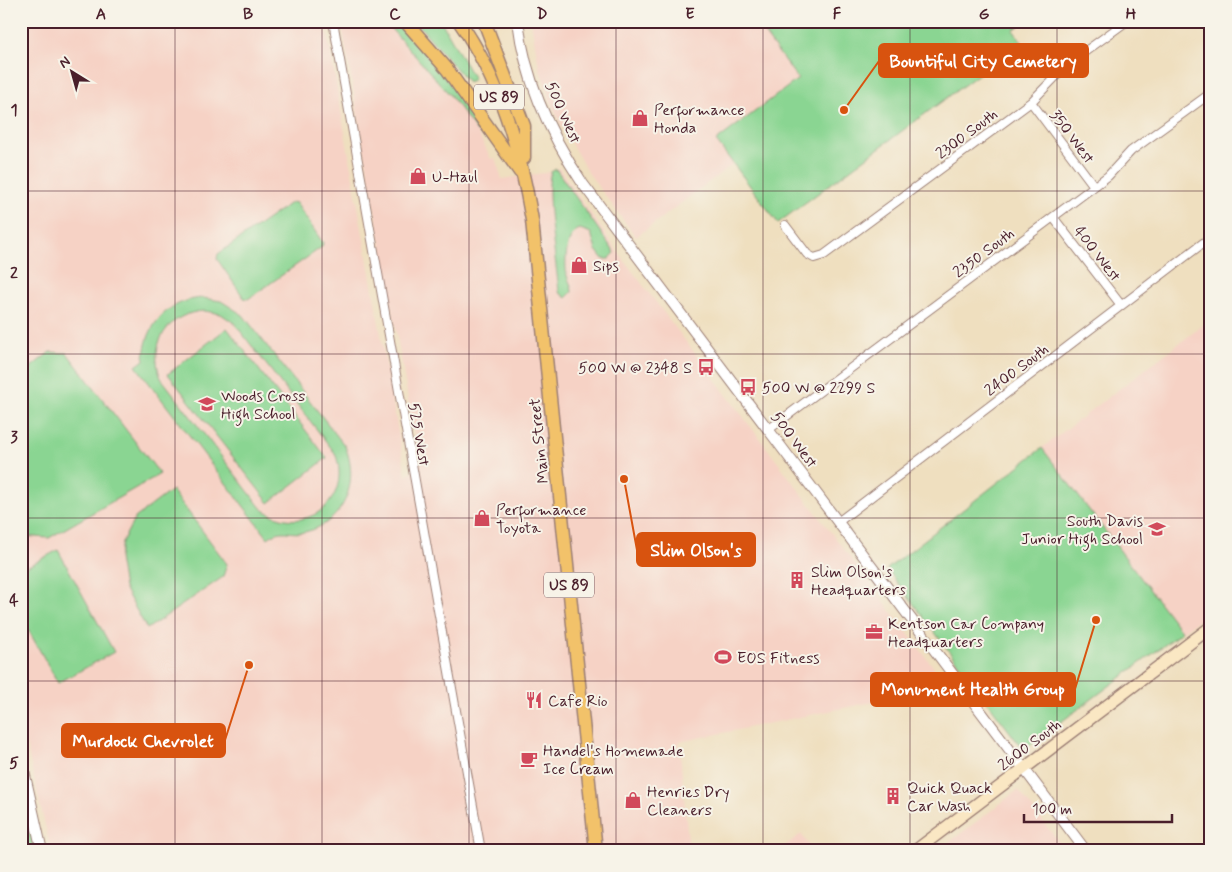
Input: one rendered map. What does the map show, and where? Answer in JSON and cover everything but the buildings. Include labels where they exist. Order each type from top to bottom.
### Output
[{"type":"main road","points":[[405,21],[448,68],[524,178]]},
{"type":"main road","name":"US 89","points":[[459,21],[476,50],[499,98],[518,152],[524,178]]},
{"type":"main road","points":[[484,21],[524,126],[524,178]]},
{"type":"main road","name":"Main Street","points":[[524,178],[538,273],[596,851]]},
{"type":"main road","name":"2600 South","points":[[915,851],[1211,627]]},
{"type":"street","name":"525 West","points":[[333,21],[481,851]]},
{"type":"street","name":"2300 South","points":[[785,225],[807,254],[814,258],[828,252],[1031,102],[1073,60],[1127,21]]},
{"type":"street","name":"500 West","points":[[518,23],[529,70],[546,120],[570,164],[598,205],[1086,851]]},
{"type":"street","name":"2350 South","points":[[768,430],[1094,186],[1113,171],[1131,151],[1211,93]]},
{"type":"street","name":"350 West","points":[[1031,102],[1094,186]]},
{"type":"street","name":"400 West","points":[[1053,217],[1121,305]]},
{"type":"street","name":"2400 South","points":[[838,522],[1211,237]]},
{"type":"street","points":[[21,758],[42,851]]},
{"type":"shaded area","points":[[21,21],[325,21],[406,476],[420,466],[341,21],[384,21],[459,106],[477,132],[491,159],[495,158],[502,179],[551,172],[559,168],[617,251],[951,690],[863,704],[679,742],[689,851],[51,851],[21,722]]},
{"type":"shaded area","points":[[531,21],[755,21],[798,79],[716,141],[733,164],[636,237],[587,171],[562,127],[539,67]]},
{"type":"shaded area","name":"South Davis Junior High School","points":[[1211,319],[1211,611],[1182,632],[1042,448]]},
{"type":"shaded area","points":[[1018,790],[1066,851],[938,851]]},
{"type":"shaded area","points":[[801,834],[813,851],[778,851]]},
{"type":"green space","points":[[384,21],[398,21],[448,81],[481,129],[477,132],[450,95]]},
{"type":"green space","points":[[415,21],[441,21],[474,79],[468,82]]},
{"type":"green space","points":[[755,21],[1026,21],[1013,30],[1022,42],[778,223],[716,141],[798,79]]},
{"type":"green space","points":[[556,169],[615,253],[609,259],[603,259],[596,250],[591,233],[580,229],[575,232],[569,242],[566,256],[567,276],[572,292],[566,298],[559,292],[550,211],[549,181],[551,172]]},
{"type":"green space","points":[[292,202],[296,203],[323,243],[322,247],[248,299],[244,298],[217,259],[218,254]]},
{"type":"green space","points":[[203,298],[221,301],[243,315],[345,446],[351,473],[346,499],[330,520],[319,527],[299,533],[282,532],[268,538],[136,366],[144,360],[145,347],[149,336],[161,317],[169,309],[190,300]],"holes":[[[205,311],[221,314],[234,323],[335,453],[339,470],[337,486],[331,500],[321,511],[308,517],[293,520],[277,517],[261,508],[161,378],[157,365],[157,353],[159,342],[164,332],[181,317],[192,313]]]},
{"type":"green space","points":[[227,328],[327,458],[269,503],[168,374]]},
{"type":"green space","points":[[50,352],[67,353],[160,474],[49,538],[21,536],[21,375]]},
{"type":"green space","points":[[1042,448],[1182,632],[1026,748],[1019,744],[887,569]]},
{"type":"green space","points":[[172,490],[227,564],[223,577],[147,629],[124,588],[119,558],[122,542],[135,518]]},
{"type":"green space","points":[[58,550],[114,652],[58,683],[21,617],[21,570]]},
{"type":"green space","points":[[21,785],[23,792],[36,851],[21,851]]},
{"type":"place","name":"Bountiful City Cemetery","points":[[844,110]]},
{"type":"place","name":"Performance Honda","points":[[640,118]]},
{"type":"place","name":"U-Haul","points":[[418,176]]},
{"type":"place","name":"Sips","points":[[579,265]]},
{"type":"place","name":"500 W @ 2348 S","points":[[706,367]]},
{"type":"place","name":"500 W @ 2299 S","points":[[748,387]]},
{"type":"place","name":"Woods Cross High School","points":[[207,404]]},
{"type":"place","name":"Slim Olson's","points":[[624,479]]},
{"type":"place","name":"Performance Toyota","points":[[482,518]]},
{"type":"place","name":"South Davis Junior High School","points":[[1157,529]]},
{"type":"place","name":"Slim Olson's Headquarters","points":[[797,580]]},
{"type":"place","name":"Monument Health Group","points":[[1096,620]]},
{"type":"place","name":"Kentson Car Company Headquarters","points":[[874,632]]},
{"type":"place","name":"EOS Fitness","points":[[723,657]]},
{"type":"place","name":"Murdock Chevrolet","points":[[249,665]]},
{"type":"place","name":"Cafe Rio","points":[[534,700]]},
{"type":"place","name":"Handel's Homemade Ice Cream","points":[[529,759]]},
{"type":"place","name":"Quick Quack Car Wash","points":[[893,796]]},
{"type":"place","name":"Henries Dry Cleaners","points":[[633,800]]}]
